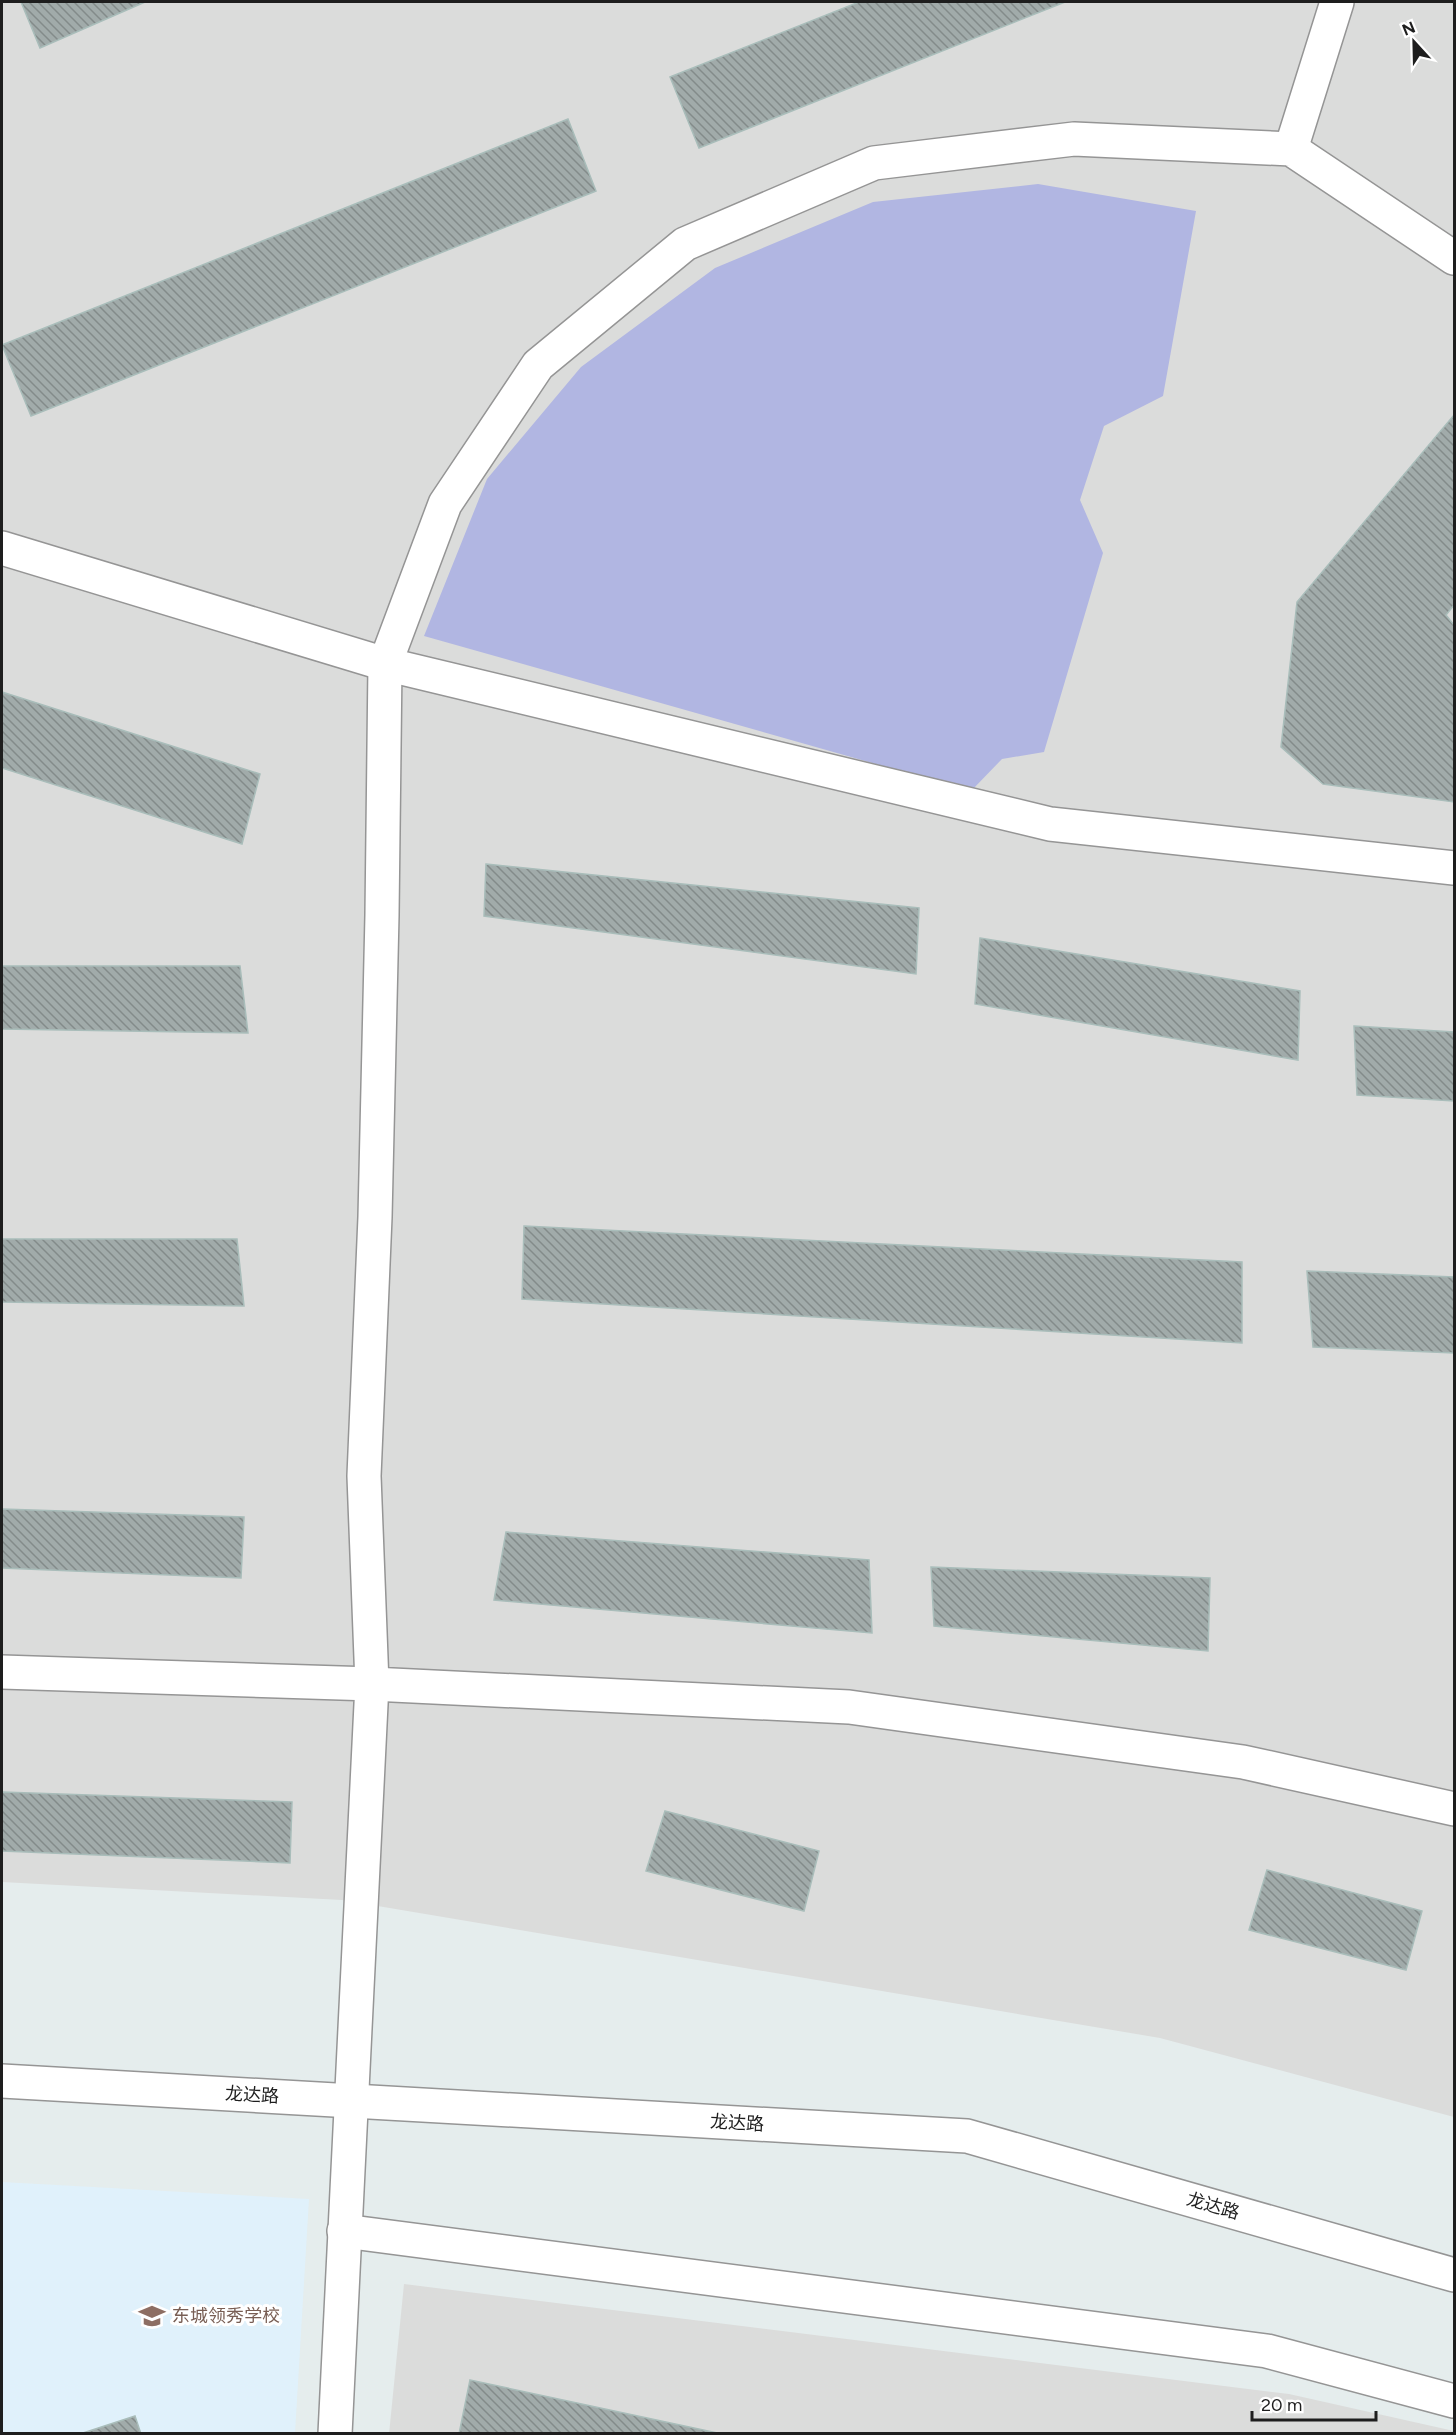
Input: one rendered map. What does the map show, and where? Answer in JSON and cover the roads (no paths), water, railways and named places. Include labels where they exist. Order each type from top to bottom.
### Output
[{"type":"street","points":[[1291,149],[1337,2]]},
{"type":"street","points":[[335,2433],[372,1684],[364,1476],[375,1217],[385,664],[446,504],[538,365],[685,244],[874,163],[1074,139],[1291,149],[1455,258]]},
{"type":"street","points":[[2,548],[385,664],[1050,824],[1455,868]]},
{"type":"street","points":[[2,1672],[372,1684],[849,1707],[1243,1762],[1455,1809]]},
{"type":"street","name":"龙达路","points":[[2,2081],[967,2136],[1455,2275]]},
{"type":"street","points":[[345,2231],[1267,2351],[1455,2401]]},
{"type":"place","name":"东城领秀学校","points":[[152,2316]]}]
